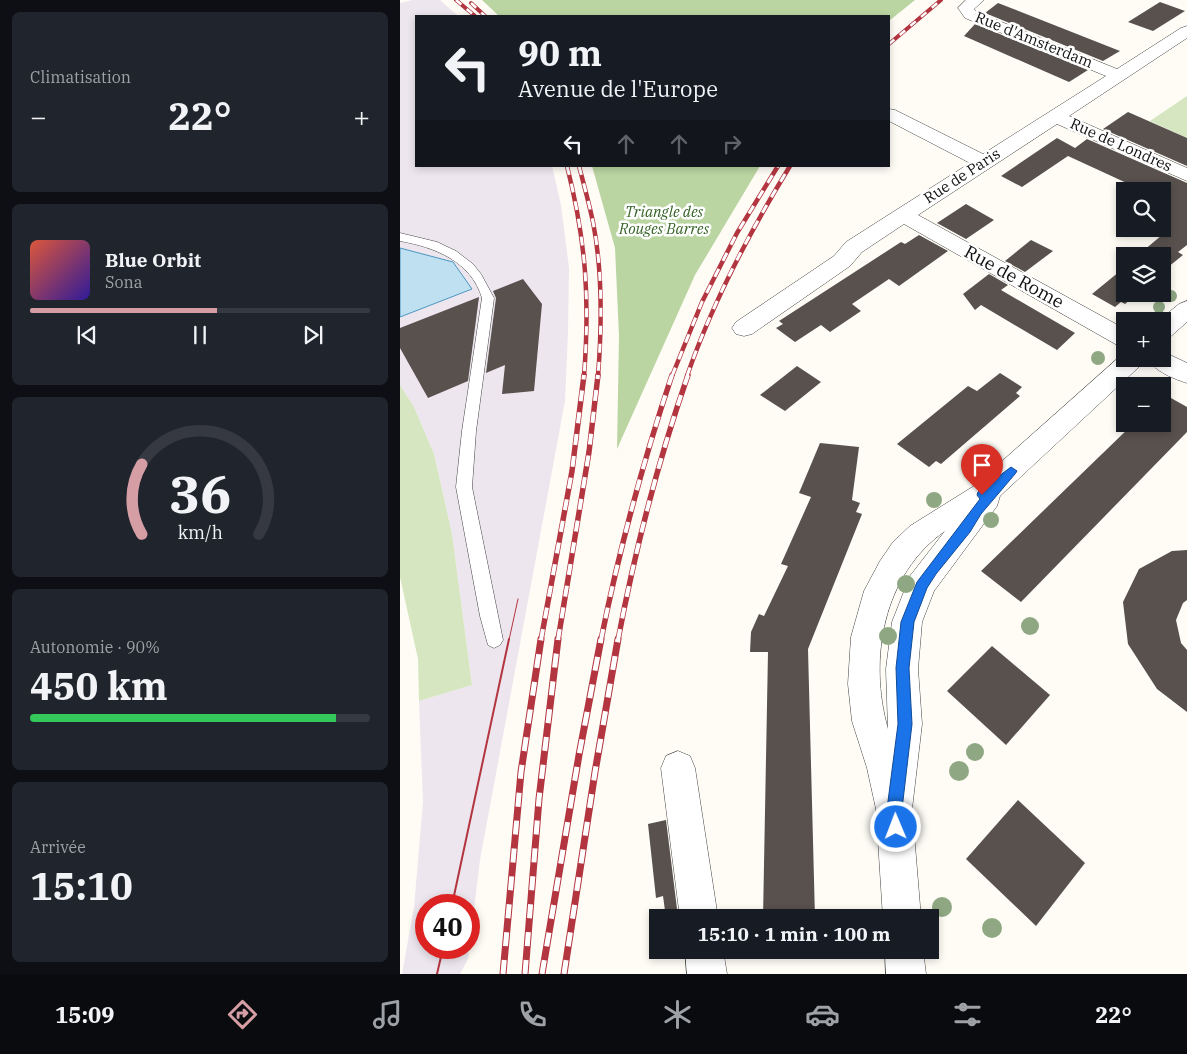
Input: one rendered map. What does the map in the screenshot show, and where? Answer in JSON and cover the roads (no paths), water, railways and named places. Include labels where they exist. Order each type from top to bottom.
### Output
[{"type":"street","name":"Rue d'Amsterdam","points":[[976,0],[966,8],[971,15],[1118,75]]},
{"type":"street","name":"Rue de Paris","points":[[744,328],[842,261],[854,247],[902,214],[1118,75],[1183,38]]},
{"type":"street","points":[[890,115],[983,162]]},
{"type":"street","name":"Rue de Londres","points":[[1055,116],[1187,175]]},
{"type":"street","name":"Rue de Rome","points":[[902,214],[1116,334]]},
{"type":"street","points":[[1171,323],[1187,309]]},
{"type":"street","points":[[1171,365],[1187,374]]},
{"type":"street","points":[[901,909],[894,809],[905,724],[902,668],[907,622],[921,585],[966,529],[976,511],[1011,471],[1123,367]]},
{"type":"street","points":[[678,768],[698,909]]},
{"type":"street","points":[[705,959],[707,974]]},
{"type":"street","points":[[905,959],[906,974]]},
{"type":"lane","points":[[400,237],[438,246],[456,255],[470,267],[486,291],[488,304],[469,431],[464,487],[478,570],[494,640]]},
{"type":"water","points":[[400,248],[453,262],[472,289],[400,317]]},
{"type":"tram line","points":[[509,640],[518,599]]},
{"type":"tram line","points":[[454,894],[509,639]]},
{"type":"tram line","points":[[437,974],[440,959]]},
{"type":"railway","points":[[456,0],[474,15]]},
{"type":"railway","points":[[890,43],[941,0]]},
{"type":"railway","points":[[471,3],[484,15]]},
{"type":"railway","points":[[567,167],[579,220],[585,270],[587,321],[584,376]]},
{"type":"railway","points":[[579,167],[593,222],[599,260],[601,318],[598,376]]},
{"type":"railway","points":[[672,376],[702,302],[737,233],[777,167]]},
{"type":"railway","points":[[687,376],[720,294],[760,217],[789,167]]},
{"type":"railway","points":[[541,640],[572,471],[584,375]]},
{"type":"railway","points":[[558,640],[589,452],[598,375]]},
{"type":"railway","points":[[601,640],[632,506],[672,375]]},
{"type":"railway","points":[[618,640],[648,506],[688,375]]},
{"type":"railway","points":[[503,974],[521,772],[541,639]]},
{"type":"railway","points":[[525,974],[539,799],[558,639]]},
{"type":"railway","points":[[542,974],[579,755],[601,639]]},
{"type":"railway","points":[[564,974],[595,772],[618,639]]},
{"type":"park label","name":"Triangle des Rouges Barres","points":[[664,220]]}]
